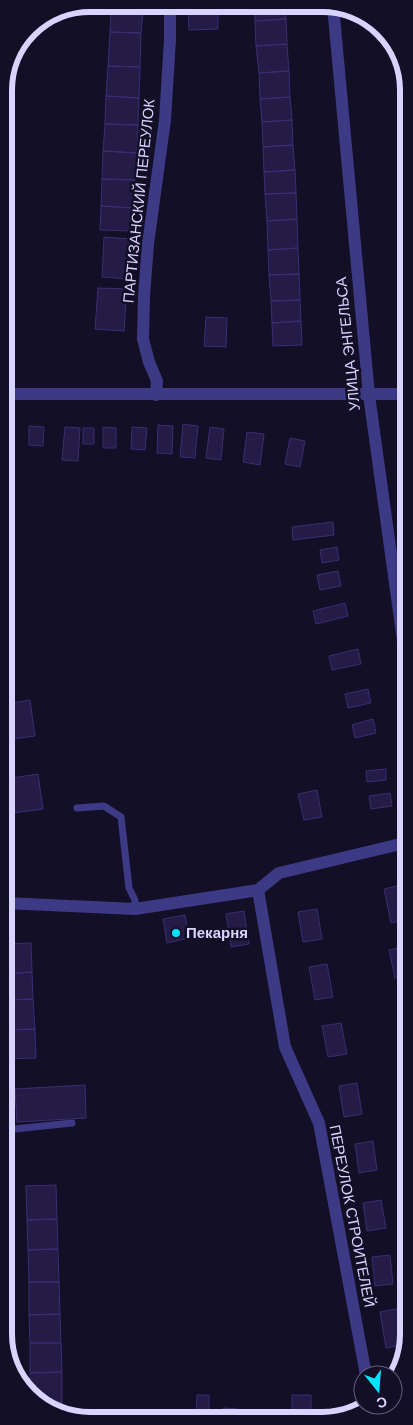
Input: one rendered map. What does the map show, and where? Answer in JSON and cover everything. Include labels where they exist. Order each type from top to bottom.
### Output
[{"type":"street","name":"ПАРТИЗАНСКИЙ ПЕРЕУЛОК","points":[[156,395],[157,381],[149,362],[143,339],[144,296],[148,244],[165,120],[170,12]]},
{"type":"street","name":"УЛИЦА ЭНГЕЛЬСА","points":[[333,13],[369,395],[400,619]]},
{"type":"street","points":[[13,394],[400,394]]},
{"type":"street","points":[[12,903],[135,909],[258,890],[279,874],[400,844]]},
{"type":"street","name":"ПЕРЕУЛОК СТРОИТЕЛЕЙ","points":[[258,890],[285,1047],[318,1123],[364,1365]]},
{"type":"lane","points":[[78,808],[104,806],[121,817],[128,888],[135,900],[135,909]]},
{"type":"lane","points":[[12,1129],[72,1123]]},
{"type":"building","points":[[111,12],[143,12],[141,33],[110,32]]},
{"type":"building","points":[[188,12],[218,12],[218,29],[189,30]]},
{"type":"building","points":[[254,12],[285,12],[286,19],[255,21]]},
{"type":"building","points":[[286,19],[287,44],[256,46],[255,21]]},
{"type":"building","points":[[110,32],[141,33],[140,67],[108,66]]},
{"type":"building","points":[[287,44],[289,71],[259,73],[256,46]]},
{"type":"building","points":[[108,66],[140,67],[139,98],[106,96]]},
{"type":"building","points":[[289,71],[290,97],[260,99],[259,73]]},
{"type":"building","points":[[106,96],[139,98],[138,125],[105,124]]},
{"type":"building","points":[[290,97],[292,120],[262,122],[260,99]]},
{"type":"building","points":[[292,120],[293,145],[263,147],[262,122]]},
{"type":"building","points":[[105,124],[138,125],[137,153],[103,151]]},
{"type":"building","points":[[293,145],[295,170],[264,172],[263,147]]},
{"type":"building","points":[[103,151],[137,153],[135,180],[102,179]]},
{"type":"building","points":[[295,170],[296,193],[265,194],[264,172]]},
{"type":"building","points":[[102,179],[135,180],[133,208],[101,206]]},
{"type":"building","points":[[296,193],[297,219],[267,221],[265,194]]},
{"type":"building","points":[[101,206],[133,208],[132,231],[100,230]]},
{"type":"building","points":[[297,219],[298,248],[268,250],[267,221]]},
{"type":"building","points":[[104,237],[131,239],[129,279],[102,277]]},
{"type":"building","points":[[298,248],[299,274],[269,275],[268,250]]},
{"type":"building","points":[[299,274],[300,300],[271,301],[269,275]]},
{"type":"building","points":[[98,288],[127,289],[124,331],[95,329]]},
{"type":"building","points":[[300,300],[301,321],[272,323],[271,301]]},
{"type":"building","points":[[206,317],[227,318],[226,347],[204,346]]},
{"type":"building","points":[[301,321],[302,345],[273,346],[272,323]]},
{"type":"building","points":[[183,424],[198,426],[195,458],[180,457]]},
{"type":"building","points":[[158,425],[173,426],[172,454],[157,453]]},
{"type":"building","points":[[29,426],[44,427],[43,446],[29,445]]},
{"type":"building","points":[[65,427],[80,428],[78,461],[62,460]]},
{"type":"building","points":[[103,427],[116,428],[116,448],[103,448]]},
{"type":"building","points":[[132,427],[147,428],[145,450],[131,449]]},
{"type":"building","points":[[210,427],[224,429],[221,460],[206,458]]},
{"type":"building","points":[[83,428],[94,428],[94,444],[83,444]]},
{"type":"building","points":[[247,432],[264,434],[260,465],[243,462]]},
{"type":"building","points":[[290,438],[305,441],[300,467],[285,464]]},
{"type":"building","points":[[333,522],[334,535],[293,540],[292,527]]},
{"type":"building","points":[[337,547],[339,560],[322,563],[320,550]]},
{"type":"building","points":[[338,571],[341,586],[320,590],[317,575]]},
{"type":"building","points":[[345,603],[348,616],[316,624],[313,611]]},
{"type":"building","points":[[358,649],[361,664],[332,670],[329,656]]},
{"type":"building","points":[[368,689],[371,703],[348,708],[345,694]]},
{"type":"building","points":[[30,700],[35,736],[12,739],[13,703]]},
{"type":"building","points":[[373,719],[376,733],[355,738],[352,725]]},
{"type":"building","points":[[386,769],[386,780],[367,782],[366,771]]},
{"type":"building","points":[[38,774],[43,809],[12,813],[12,778]]},
{"type":"building","points":[[317,790],[322,817],[304,820],[298,794]]},
{"type":"building","points":[[390,793],[392,806],[371,809],[369,796]]},
{"type":"building","points":[[400,885],[400,921],[391,923],[384,889]]},
{"type":"building","points":[[317,909],[322,939],[303,942],[298,912]]},
{"type":"building","points":[[244,911],[249,944],[231,947],[226,914]]},
{"type":"building","name":"Пекарня","points":[[185,915],[189,938],[167,943],[163,919]]},
{"type":"building","points":[[31,943],[32,972],[12,973],[12,944]]},
{"type":"building","points":[[400,948],[400,977],[395,978],[389,950]]},
{"type":"building","points":[[327,964],[333,997],[315,1000],[309,967]]},
{"type":"building","points":[[32,972],[33,999],[12,1000],[12,973]]},
{"type":"building","points":[[33,999],[35,1029],[12,1030],[12,1000]]},
{"type":"building","points":[[341,1023],[347,1054],[328,1057],[322,1026]]},
{"type":"building","points":[[35,1029],[36,1058],[12,1059],[12,1030]]},
{"type":"building","points":[[357,1083],[362,1114],[344,1117],[339,1086]]},
{"type":"building","points":[[85,1085],[86,1118],[17,1122],[15,1089]]},
{"type":"building","points":[[373,1141],[377,1170],[359,1173],[355,1144]]},
{"type":"building","points":[[56,1185],[57,1219],[27,1220],[26,1186]]},
{"type":"building","points":[[381,1200],[386,1228],[367,1231],[363,1203]]},
{"type":"building","points":[[57,1219],[58,1249],[28,1250],[27,1220]]},
{"type":"building","points":[[58,1249],[59,1282],[29,1282],[28,1250]]},
{"type":"building","points":[[390,1255],[393,1284],[375,1286],[372,1257]]},
{"type":"building","points":[[29,1282],[59,1282],[60,1314],[29,1315]]},
{"type":"building","points":[[400,1308],[399,1345],[386,1348],[380,1312]]},
{"type":"building","points":[[60,1314],[61,1343],[30,1343],[29,1315]]},
{"type":"building","points":[[30,1343],[61,1343],[62,1372],[30,1373]]},
{"type":"building","points":[[62,1372],[62,1402],[53,1402],[35,1390],[30,1384],[30,1373]]},
{"type":"building","points":[[197,1395],[209,1395],[209,1412],[196,1412]]},
{"type":"building","points":[[292,1395],[311,1395],[311,1412],[292,1412]]},
{"type":"building","points":[[53,1402],[62,1402],[62,1407],[56,1404]]},
{"type":"building","points":[[223,1408],[238,1409],[238,1412],[223,1412]]},
{"type":"place","name":"Пекарня","points":[[176,933]]}]
